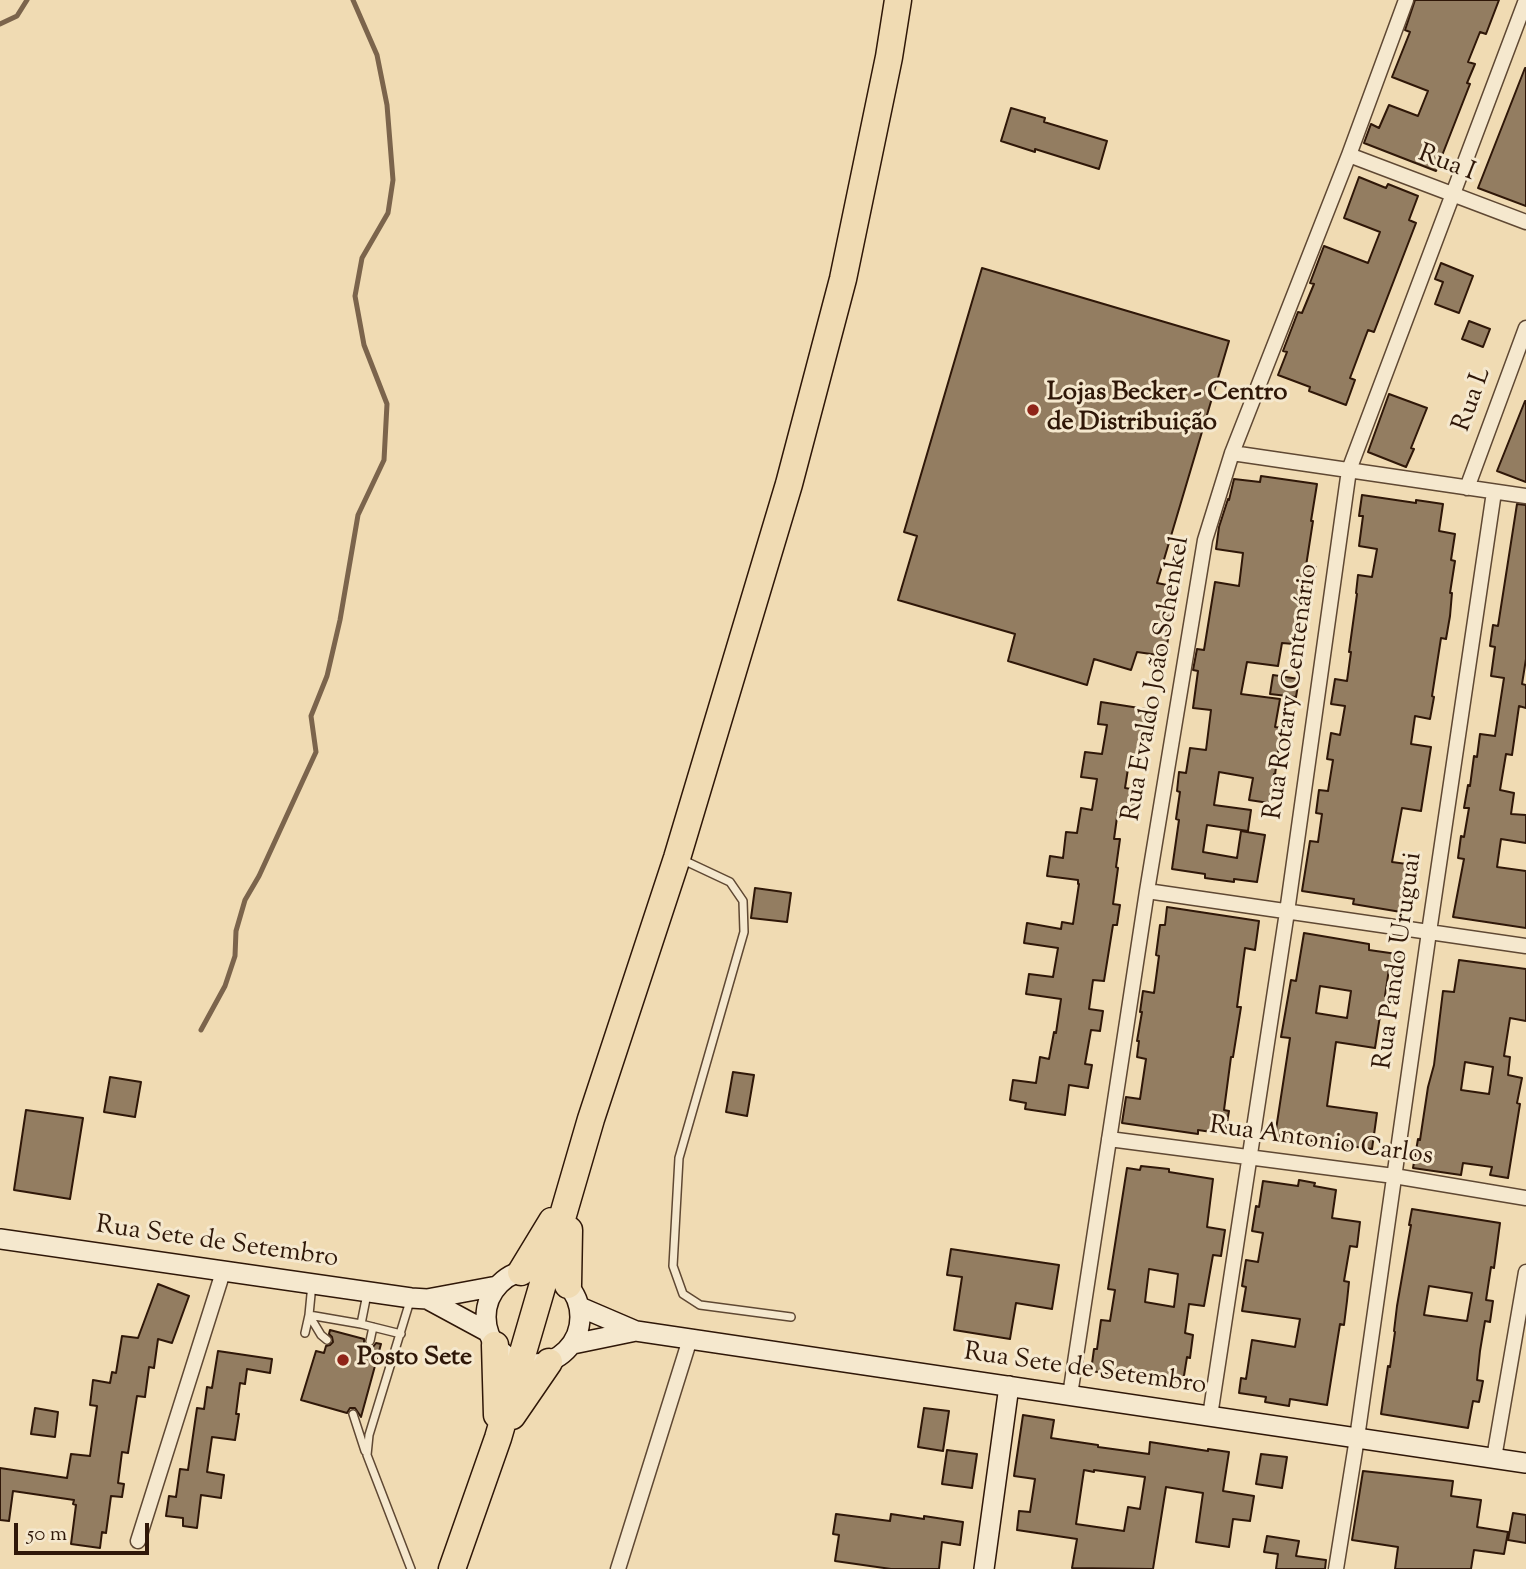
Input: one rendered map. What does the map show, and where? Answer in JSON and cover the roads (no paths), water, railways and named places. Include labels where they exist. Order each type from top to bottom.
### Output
[{"type":"highway","points":[[452,1569],[498,1438],[520,1364],[565,1288],[570,1193],[677,858],[789,484],[843,279],[889,57],[898,0]]},
{"type":"highway","points":[[521,1272],[570,1193]]},
{"type":"highway","points":[[491,1338],[498,1438]]},
{"type":"highway","points":[[498,1438],[549,1362]]},
{"type":"street","name":"Rua Evaldo João Schenkel","points":[[1070,1395],[1147,891],[1205,540],[1232,453],[1349,155],[1406,0]]},
{"type":"street","name":"Rua Rotary Centenário","points":[[1210,1416],[1287,912],[1349,470],[1526,0]]},
{"type":"street","name":"Rua I","points":[[1349,155],[1526,222]]},
{"type":"street","name":"Rua L","points":[[1467,488],[1526,328]]},
{"type":"street","points":[[1232,453],[1526,496]]},
{"type":"street","name":"Rua Pando Uruguai","points":[[1336,1569],[1494,492]]},
{"type":"street","points":[[1147,891],[1526,946]]},
{"type":"street","name":"Rua Antonio Carlos","points":[[1109,1139],[1394,1176],[1526,1198]]},
{"type":"street","name":"Rua Sete de Setembro","points":[[0,1239],[419,1299],[498,1286]]},
{"type":"street","points":[[491,1338],[486,1320],[487,1308],[491,1296],[508,1277],[534,1270],[565,1288],[581,1320],[573,1344],[562,1355],[549,1362],[520,1364]]},
{"type":"street","points":[[138,1541],[223,1272]]},
{"type":"street","points":[[1494,1458],[1526,1272]]},
{"type":"street","name":"Rua Sete de Setembro","points":[[565,1288],[635,1331]]},
{"type":"street","name":"Rua Sete de Setembro","points":[[419,1299],[491,1338],[506,1356],[520,1364]]},
{"type":"street","name":"Rua Sete de Setembro","points":[[573,1344],[635,1331],[1526,1463]]},
{"type":"street","points":[[618,1569],[690,1339]]},
{"type":"street","points":[[984,1569],[1009,1386]]},
{"type":"lane","points":[[677,858],[730,881],[743,901],[744,932],[679,1158],[673,1266],[683,1294],[700,1305],[791,1317]]},
{"type":"lane","points":[[305,1334],[312,1284]]},
{"type":"lane","points":[[361,1324],[368,1291]]},
{"type":"lane","points":[[367,1455],[369,1435],[401,1334],[419,1299]]},
{"type":"lane","points":[[309,1315],[373,1326],[401,1334]]},
{"type":"lane","points":[[309,1315],[327,1340]]},
{"type":"lane","points":[[370,1341],[373,1326]]},
{"type":"lane","points":[[353,1414],[411,1569]]},
{"type":"waterway","points":[[0,24],[17,16],[27,0]]},
{"type":"waterway","points":[[201,1030],[225,986],[235,956],[236,931],[245,900],[259,876],[316,752],[311,716],[327,676],[340,620],[358,515],[384,460],[387,404],[364,345],[355,296],[362,258],[388,213],[393,180],[387,105],[377,55],[353,0]]},
{"type":"place","name":"Lojas Becker - Centro de Distribuição","points":[[1033,410]]},
{"type":"place","name":"Posto Sete","points":[[343,1360]]}]
